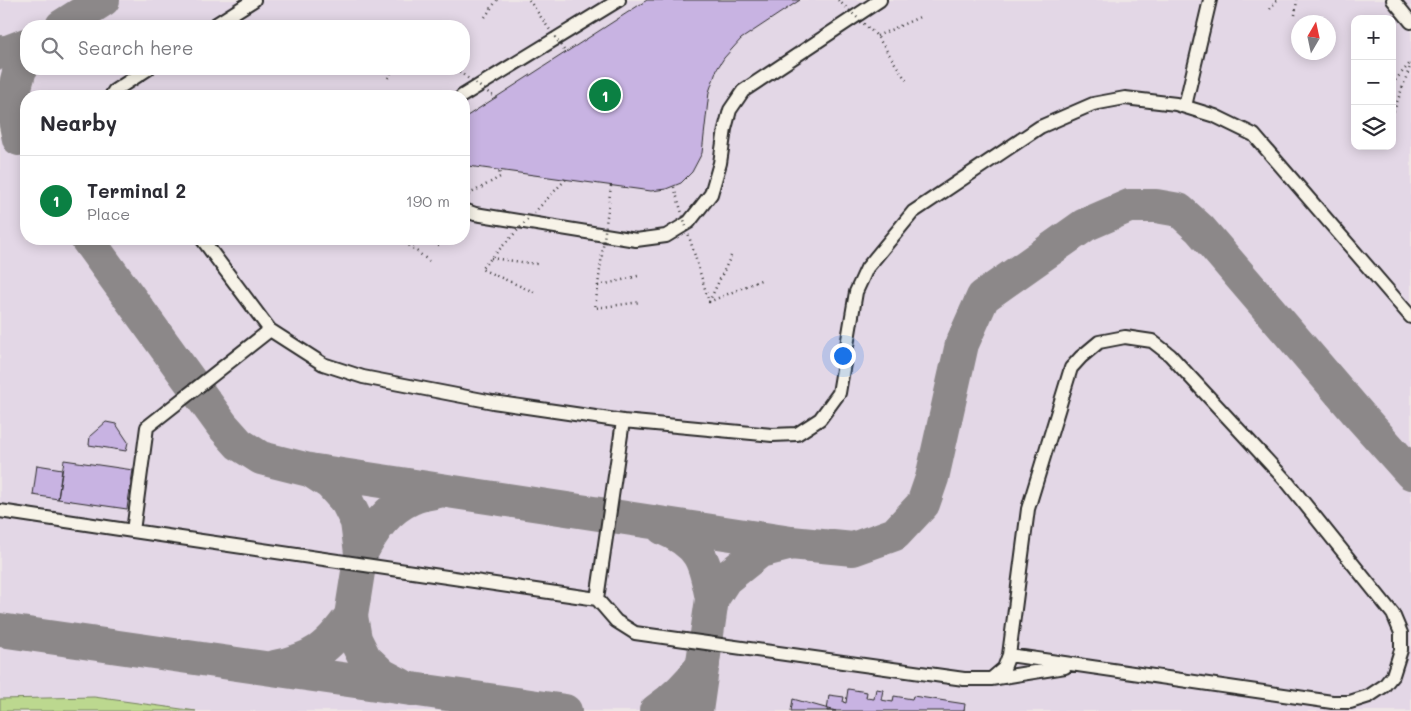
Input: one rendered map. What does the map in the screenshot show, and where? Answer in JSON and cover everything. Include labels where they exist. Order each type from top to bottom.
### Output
[{"type":"lane","points":[[222,20],[254,0]]},
{"type":"lane","points":[[470,91],[619,0]]},
{"type":"lane","points":[[470,212],[636,240],[666,236],[690,222],[711,194],[720,164],[730,110],[743,91],[880,0]]},
{"type":"lane","points":[[1185,106],[1210,0]]},
{"type":"lane","points":[[1393,0],[1411,22]]},
{"type":"lane","points":[[116,90],[139,75]]},
{"type":"lane","points":[[206,245],[270,330],[324,364],[363,377],[493,402],[623,421],[772,435],[797,434],[820,420],[839,394],[856,292],[867,268],[913,212],[1040,127],[1093,104],[1125,98],[1185,106],[1214,116],[1254,136],[1411,317]]},
{"type":"lane","points":[[133,531],[147,427],[270,330]]},
{"type":"lane","points":[[991,680],[1004,668],[1009,655],[1028,509],[1071,368],[1081,356],[1099,342],[1125,337],[1152,341],[1170,355],[1288,483],[1393,614],[1401,632],[1401,650],[1393,675],[1384,686],[1369,696],[1350,702],[1332,702],[1009,655]]},
{"type":"lane","points":[[597,599],[623,421]]},
{"type":"lane","points":[[0,511],[597,599],[616,621],[635,633],[964,679],[991,680],[1077,665]]},
{"type":"path","points":[[485,17],[497,0]]},
{"type":"path","points":[[529,0],[566,53]]},
{"type":"path","points":[[838,0],[878,36],[908,83]]},
{"type":"path","points":[[1270,9],[1277,0]]},
{"type":"path","points":[[1294,15],[1297,0]]},
{"type":"path","points":[[878,36],[922,16]]},
{"type":"path","points":[[1396,80],[1411,63]]},
{"type":"path","points":[[1396,105],[1411,63]]},
{"type":"path","points":[[463,75],[496,98]]},
{"type":"path","points":[[470,194],[500,178],[499,170]]},
{"type":"path","points":[[534,292],[481,269],[566,179]]},
{"type":"path","points":[[611,186],[595,308],[641,302]]},
{"type":"path","points":[[674,187],[709,302]]},
{"type":"path","points":[[409,245],[429,261]]},
{"type":"path","points":[[709,302],[732,256]]},
{"type":"path","points":[[491,258],[538,264]]},
{"type":"path","points":[[598,286],[638,276]]},
{"type":"path","points":[[709,302],[763,279]]},
{"type":"shaded area","points":[[0,0],[1411,0],[1411,711],[0,711]]},
{"type":"green space","points":[[94,697],[196,711],[0,711],[0,699]]},
{"type":"building","points":[[647,0],[800,0],[741,39],[724,58],[717,69],[709,92],[702,153],[692,172],[681,183],[666,189],[651,191],[470,166],[470,114]]},
{"type":"building","points":[[106,422],[116,424],[128,442],[126,451],[89,445],[90,436]]},
{"type":"building","points":[[64,460],[133,470],[127,509],[58,499]]},
{"type":"building","points":[[37,465],[62,469],[58,499],[33,495]]},
{"type":"building","points":[[848,689],[867,692],[866,698],[874,699],[876,689],[883,690],[881,700],[893,702],[894,696],[912,699],[913,696],[965,704],[964,711],[827,711],[829,695],[844,697],[843,702],[846,703]]},
{"type":"building","points":[[793,699],[836,711],[791,711]]},
{"type":"taxiway","points":[[71,20],[103,0]]},
{"type":"taxiway","points":[[0,52],[5,53],[20,47]]},
{"type":"taxiway","points":[[19,139],[11,102],[20,69]]},
{"type":"taxiway","points":[[91,245],[222,425],[239,444],[261,458],[309,470],[791,543],[853,549],[895,534],[923,504],[932,478],[962,344],[983,297],[1085,225],[1129,206],[1156,206],[1179,210],[1200,229],[1411,473]]},
{"type":"taxiway","points":[[310,470],[330,483],[347,502],[357,522],[361,553],[351,616],[355,639],[365,659],[382,675],[401,685]]},
{"type":"taxiway","points":[[361,553],[376,528],[395,508],[415,497],[439,491]]},
{"type":"taxiway","points":[[663,528],[686,540],[699,555],[707,574],[712,599]]},
{"type":"taxiway","points":[[696,711],[712,599],[725,579],[760,551],[788,544]]},
{"type":"taxiway","points":[[275,667],[300,660],[319,650],[335,636],[351,616]]},
{"type":"taxiway","points":[[0,630],[565,711]]},
{"type":"taxiway","points":[[656,711],[681,690],[703,665]]},
{"type":"place","name":"Terminal 2","points":[[605,95]]}]
